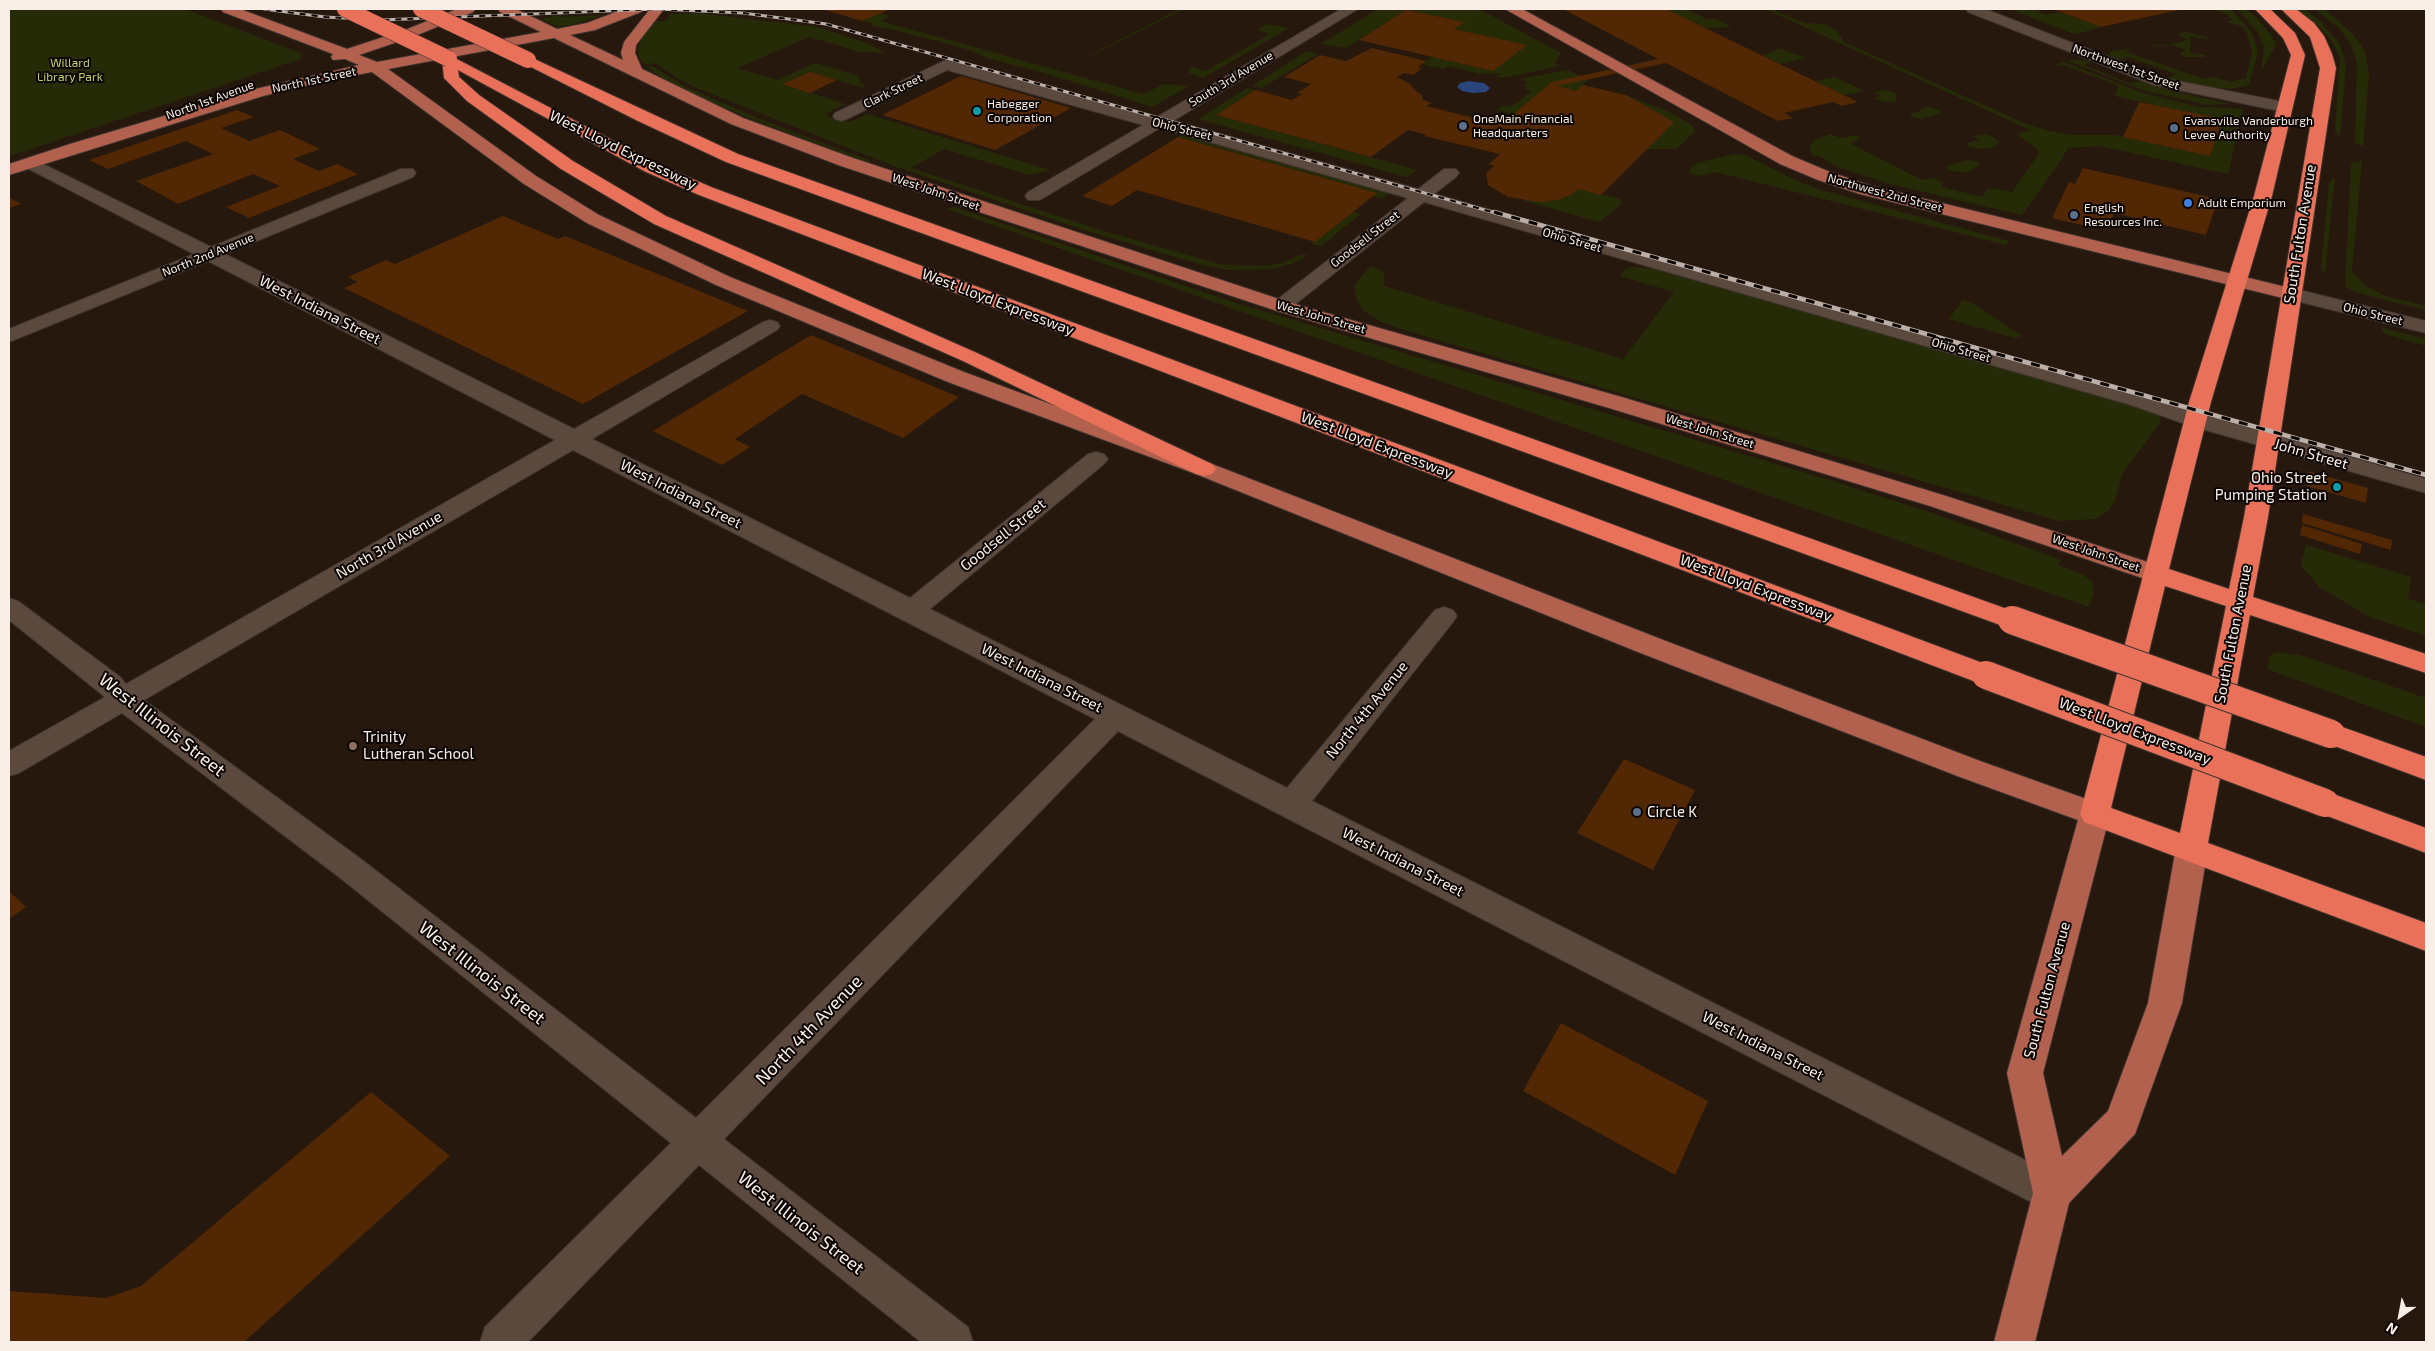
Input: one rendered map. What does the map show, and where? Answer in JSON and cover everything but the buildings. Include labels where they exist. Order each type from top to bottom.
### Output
[{"type":"highway","name":"West Lloyd Expressway","points":[[345,9],[449,59],[652,168],[705,190],[2426,841]]},
{"type":"highway","points":[[421,9],[644,118],[740,161],[2426,769]]},
{"type":"highway","name":"South Fulton Avenue","points":[[2095,814],[2106,764],[2198,411],[2263,196],[2298,55],[2290,36],[2262,9]]},
{"type":"highway","name":"South Fulton Avenue","points":[[2192,848],[2240,602],[2326,87],[2328,68],[2321,44],[2309,26],[2288,9]]},
{"type":"highway","points":[[449,59],[452,78],[473,98],[568,165],[660,220],[970,357],[1204,469]]},
{"type":"highway","points":[[2157,574],[2426,664]]},
{"type":"highway","points":[[2095,814],[2192,848],[2426,937]]},
{"type":"main road","points":[[228,9],[347,54],[375,67],[530,180],[593,219],[723,281],[956,377],[1204,469],[1648,645],[1970,769],[2095,814]]},
{"type":"main road","name":"North 1st Avenue","points":[[20,167],[410,33],[468,9]]},
{"type":"main road","name":"West John Street","points":[[505,9],[636,74],[737,121],[822,153],[1281,306],[1617,403],[1938,501],[2157,574]]},
{"type":"main road","name":"North 1st Street","points":[[76,148],[257,93],[375,67],[590,27],[636,9]]},
{"type":"main road","points":[[636,74],[628,53],[629,45],[657,9]]},
{"type":"main road","name":"Northwest 2nd Street","points":[[1512,9],[1786,160],[1824,176],[1866,190],[2291,294]]},
{"type":"main road","name":"South Fulton Avenue","points":[[2052,1193],[2024,1073],[2095,814]]},
{"type":"main road","name":"South Fulton Avenue","points":[[2052,1193],[2122,1122],[2165,1003],[2192,848]]},
{"type":"main road","points":[[2015,1342],[2052,1193]]},
{"type":"street","name":"South 3rd Avenue","points":[[1034,196],[1346,9]]},
{"type":"street","name":"Northwest 1st Street","points":[[1973,9],[2159,82],[2284,107]]},
{"type":"street","name":"Ohio Street","points":[[946,66],[1136,119],[1164,119],[1426,191],[2198,411]]},
{"type":"street","name":"Clark Street","points":[[841,116],[946,66]]},
{"type":"street","name":"West Indiana Street","points":[[20,167],[210,254],[2052,1193]]},
{"type":"street","name":"North 2nd Avenue","points":[[9,336],[407,173]]},
{"type":"street","name":"Goodsell Street","points":[[1281,306],[1450,173]]},
{"type":"street","name":"Ohio Street","points":[[2291,294],[2426,327]]},
{"type":"street","name":"North 3rd Avenue","points":[[9,765],[770,326]]},
{"type":"street","name":"John Street","points":[[2198,411],[2269,432],[2426,486]]},
{"type":"street","name":"Goodsell Street","points":[[911,611],[1096,459]]},
{"type":"street","name":"West Illinois Street","points":[[9,607],[109,683],[123,699],[350,868],[953,1342]]},
{"type":"street","name":"North 4th Avenue","points":[[1291,805],[1444,616]]},
{"type":"street","name":"North 4th Avenue","points":[[500,1342],[699,1142],[1116,716]]},
{"type":"green space","name":"Willard Library Park","points":[[9,9],[185,9],[303,54],[300,59],[9,156]]},
{"type":"green space","points":[[1179,9],[1184,9],[1087,58],[1087,57]]},
{"type":"green space","points":[[1378,9],[1479,9],[1561,53],[1555,63],[1560,66],[1502,78],[1495,77],[1501,74],[1497,73],[1480,74],[1448,66],[1444,69],[1422,64],[1432,57],[1493,71],[1526,45],[1454,29],[1464,22],[1406,10],[1346,48],[1321,44]]},
{"type":"green space","points":[[1666,9],[1686,9],[1709,20],[1715,18],[1732,27],[1705,28]]},
{"type":"green space","points":[[1765,9],[1771,9],[1804,23],[1825,24],[1837,31],[1844,42],[2026,124],[2050,131],[2070,135],[2115,135],[2210,156],[2223,120],[2118,97],[2115,94],[2119,86],[2064,65],[2055,66],[2064,62],[2143,93],[2200,107],[2243,109],[2228,174],[2100,146],[2068,148],[2022,215],[1890,184],[1838,167],[1819,156],[1813,156],[1810,150],[1815,140],[1830,134],[1841,138],[1855,135],[1860,138],[1851,144],[1922,180],[1932,178],[1943,182],[1941,187],[1983,197],[1987,189],[1992,188],[2012,192],[2040,152],[2017,134],[2030,130]]},
{"type":"green space","points":[[2010,9],[2045,9],[2037,11],[2045,15],[2059,12],[2101,27],[2077,34],[2071,33]]},
{"type":"green space","points":[[2211,9],[2231,9],[2252,33],[2258,52],[2249,85],[2231,89],[2205,87],[2172,80],[2169,77],[2176,74],[2127,57],[2119,60],[2110,56],[2109,52],[2132,48],[2126,52],[2204,79],[2213,77],[2231,82],[2246,78],[2252,54],[2247,33],[2242,26],[2225,22],[2233,20],[2226,14]]},
{"type":"green space","points":[[2237,9],[2246,9],[2256,17],[2272,36],[2276,45],[2261,71],[2264,47],[2257,31]]},
{"type":"green space","points":[[2298,9],[2304,9],[2321,22],[2339,43],[2342,51],[2346,65],[2340,137],[2335,131],[2340,58],[2331,40],[2321,28]]},
{"type":"green space","points":[[2315,9],[2325,9],[2353,34],[2365,51],[2369,75],[2363,147],[2355,142],[2357,62],[2350,43],[2339,28]]},
{"type":"green space","points":[[696,13],[818,27],[870,44],[885,53],[861,52],[809,37],[737,68],[777,80],[815,63],[859,76],[860,83],[865,85],[863,88],[810,72],[783,84],[845,104],[825,114],[829,117],[850,122],[867,114],[1050,170],[1029,175],[944,149],[911,168],[1107,232],[1224,265],[1267,266],[1282,263],[1300,255],[1309,255],[1291,264],[1272,269],[1228,270],[1199,264],[1090,232],[894,166],[697,88],[655,63],[646,65],[640,59],[638,49],[642,38],[656,21],[666,21],[670,14]]},
{"type":"green space","points":[[880,13],[890,16],[881,21],[1143,94],[1164,84],[1189,86],[1152,107],[1048,74],[986,58],[973,51],[873,26],[871,23],[862,21]]},
{"type":"green space","points":[[561,15],[562,17],[603,15],[571,25],[557,26],[541,19]]},
{"type":"green space","points":[[1267,24],[1289,28],[1203,78],[1187,72],[1192,67],[1206,71],[1270,34],[1257,30]]},
{"type":"green space","points":[[2186,32],[2207,37],[2208,39],[2190,37],[2190,53],[2206,55],[2204,57],[2186,57],[2179,54],[2186,50],[2172,45],[2159,47],[2144,42],[2162,46],[2188,40],[2177,34]]},
{"type":"green space","points":[[1778,48],[1804,58],[1780,64],[1762,55],[1774,52]]},
{"type":"green space","points":[[1307,51],[1318,54],[1262,88],[1252,86]]},
{"type":"green space","points":[[2076,59],[2092,62],[2084,65],[2128,83],[2143,81],[2172,91],[2231,104],[2207,105],[2145,91],[2068,61]]},
{"type":"green space","points":[[652,66],[686,87],[765,121],[871,161],[868,162],[759,122],[713,103],[667,82],[648,67]]},
{"type":"green space","points":[[1568,70],[1588,80],[1576,91],[1556,86],[1520,116],[1497,110],[1503,105],[1509,107],[1517,103],[1531,91],[1526,89],[1528,87],[1524,86],[1527,81],[1520,79]]},
{"type":"green space","points":[[1835,77],[1864,91],[1844,95],[1815,81]]},
{"type":"green space","points":[[1247,88],[1255,90],[1216,115],[1417,170],[1407,177],[1198,119]]},
{"type":"green space","points":[[1884,90],[1896,93],[1897,99],[1894,102],[1884,102],[1875,98],[1881,96],[1873,92]]},
{"type":"green space","points":[[1628,96],[1672,113],[1693,126],[1695,131],[1677,149],[1647,149]]},
{"type":"green space","points":[[1926,106],[1939,110],[1942,113],[1920,119],[1912,117],[1910,114],[1919,111]]},
{"type":"green space","points":[[1988,134],[2000,142],[1992,148],[1979,149],[1970,147],[1967,143],[1980,140],[1973,136]]},
{"type":"green space","points":[[1180,135],[1389,193],[1381,199],[1373,196],[1376,193],[1178,137]]},
{"type":"green space","points":[[1735,154],[1745,155],[1795,180],[1821,190],[2009,241],[2006,245],[1715,172],[1699,176],[1689,173],[1691,168],[1697,163]]},
{"type":"green space","points":[[1968,160],[1977,162],[1980,165],[1966,173],[1948,170],[1946,166]]},
{"type":"green space","points":[[2362,161],[2352,271],[2365,285],[2385,296],[2426,306],[2426,310],[2354,292],[2345,286],[2351,163]]},
{"type":"green space","points":[[2335,176],[2325,275],[2321,268],[2329,183]]},
{"type":"green space","points":[[1578,189],[1618,198],[1623,203],[1599,222],[1522,200],[1558,200],[1569,196]]},
{"type":"green space","points":[[954,207],[1233,302],[1826,479],[1932,513],[2061,560],[2058,565],[2082,574],[2092,582],[2094,593],[2089,607],[947,209]]},
{"type":"green space","points":[[1353,212],[1361,214],[1321,246],[1312,244]]},
{"type":"green space","points":[[1370,266],[1384,272],[1384,286],[1623,359],[1674,292],[1620,276],[1626,269],[1634,267],[1659,269],[2156,411],[2161,417],[2160,423],[2122,474],[2115,501],[2108,511],[2096,519],[2059,521],[1381,322],[1365,312],[1357,300],[1354,287]]},
{"type":"green space","points":[[1963,300],[1972,303],[2022,336],[2014,338],[1949,319]]},
{"type":"green space","points":[[2381,327],[2426,339],[2426,346],[2385,334]]},
{"type":"green space","points":[[2306,545],[2411,577],[2408,599],[2426,604],[2426,636],[2370,617],[2319,587],[2301,565]]},
{"type":"green space","points":[[2277,652],[2300,655],[2426,698],[2426,727],[2267,669],[2270,656]]},
{"type":"water","points":[[1469,81],[1484,83],[1490,88],[1486,92],[1472,93],[1462,91],[1457,87],[1460,83]]},
{"type":"railway","points":[[264,9],[325,17],[381,20],[657,9],[743,13],[826,24],[1499,214]]},
{"type":"railway","points":[[1494,212],[2426,475]]},
{"type":"place","name":"Habegger Corporation","points":[[977,111]]},
{"type":"place","name":"OneMain Financial Headquarters","points":[[1463,126]]},
{"type":"place","name":"Evansville Vanderburgh Levee Authority","points":[[2174,128]]},
{"type":"place","name":"Adult Emporium","points":[[2188,203]]},
{"type":"place","name":"English Resources Inc.","points":[[2074,215]]},
{"type":"place","name":"Ohio Street Pumping Station","points":[[2337,487]]},
{"type":"place","name":"Trinity Lutheran School","points":[[353,746]]},
{"type":"place","name":"Circle K","points":[[1637,812]]}]
